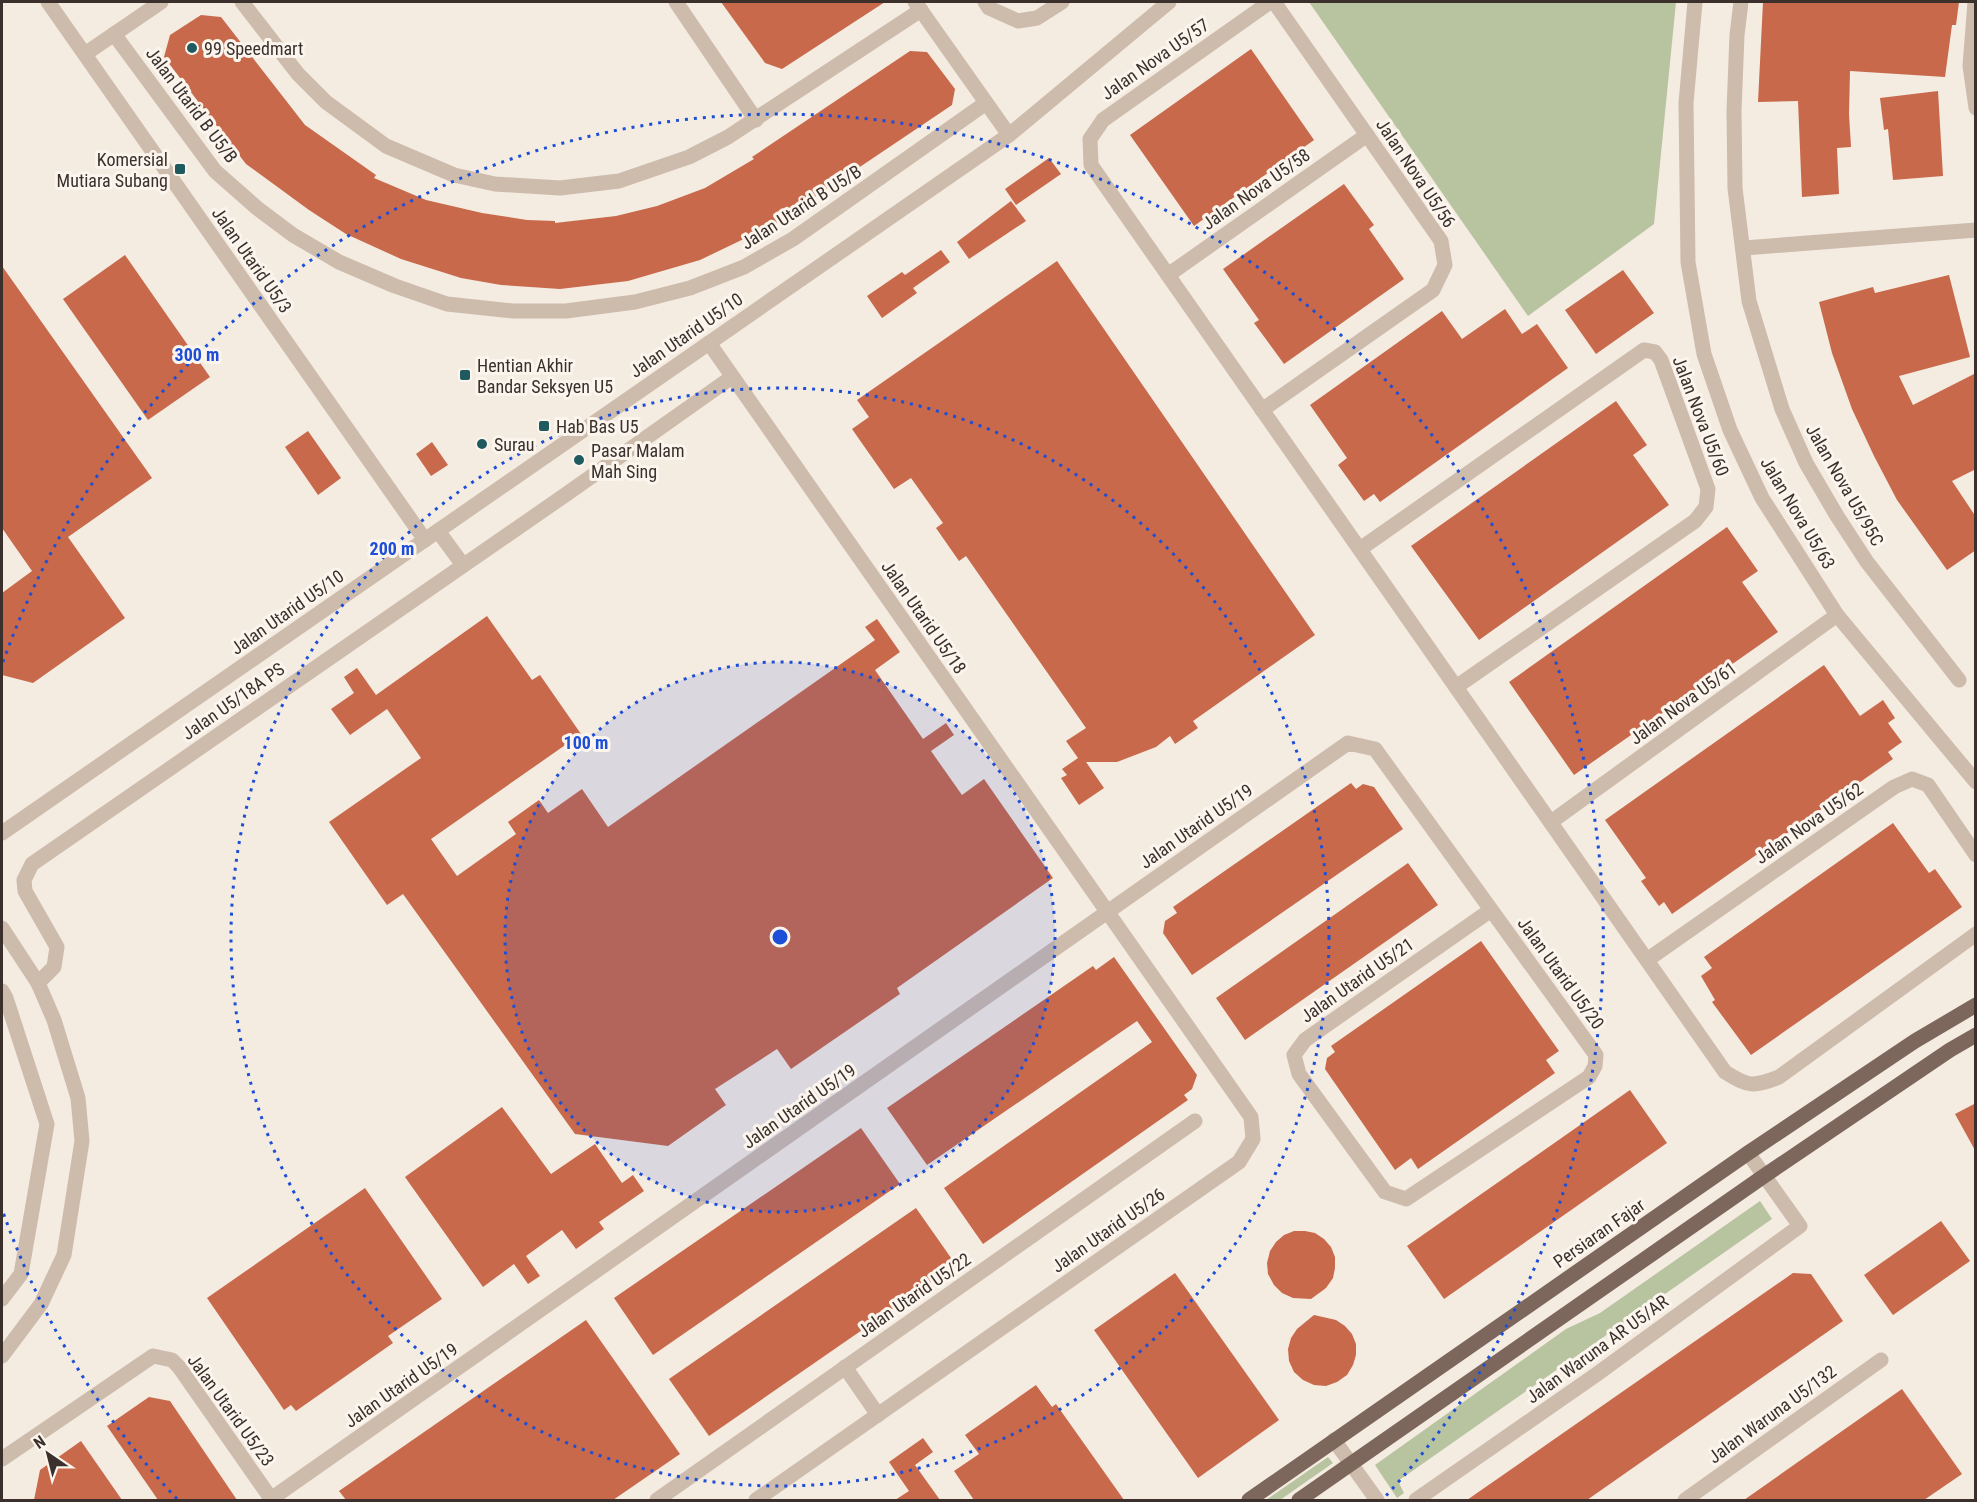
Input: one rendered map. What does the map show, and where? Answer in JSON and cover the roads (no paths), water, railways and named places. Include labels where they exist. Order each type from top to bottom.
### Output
[{"type":"main road","name":"Persiaran Fajar","points":[[1249,1500],[1748,1153],[1915,1041],[1976,1005]]},
{"type":"main road","points":[[1299,1500],[1764,1176],[1950,1050],[1976,1035]]},
{"type":"street","name":"Jalan Utarid U5/3","points":[[48,2],[425,540]]},
{"type":"street","points":[[85,54],[161,2]]},
{"type":"street","points":[[242,2],[298,74],[326,102],[386,146],[454,175],[495,184],[560,188],[619,181],[689,157],[756,120],[918,6],[1008,135]]},
{"type":"street","points":[[676,2],[756,120]]},
{"type":"street","points":[[985,2],[989,8],[1018,21],[1038,18],[1062,2]]},
{"type":"street","name":"Jalan Utarid U5/10","points":[[2,833],[1008,135],[1169,2]]},
{"type":"street","name":"Jalan Nova U5/56","points":[[1262,410],[1432,290],[1445,266],[1441,241],[1272,2]]},
{"type":"street","name":"Jalan Nova U5/57","points":[[1168,275],[1092,165],[1090,139],[1103,120],[1272,2]]},
{"type":"street","name":"Jalan Nova U5/63","points":[[1695,2],[1686,103],[1688,262],[1704,354],[1730,430],[1762,498],[1837,615],[1976,782]]},
{"type":"street","name":"Jalan Nova U5/95C","points":[[1741,2],[1737,35],[1734,111],[1735,188],[1749,301],[1782,409],[1806,463],[1837,516],[1868,562],[1959,680]]},
{"type":"street","points":[[1975,2],[1973,66],[1976,108]]},
{"type":"street","name":"Jalan Utarid B U5/B","points":[[114,34],[215,171],[292,235],[339,262],[395,286],[447,304],[513,311],[566,311],[635,302],[690,288],[744,267],[793,239],[986,103]]},
{"type":"street","name":"Jalan Nova U5/58","points":[[1168,275],[1367,135]]},
{"type":"street","points":[[1744,248],[1976,230]]},
{"type":"street","points":[[1168,275],[1725,1072],[1743,1084],[1760,1084],[1779,1077],[1976,934]]},
{"type":"street","name":"Jalan Utarid U5/18","points":[[709,343],[1108,913]]},
{"type":"street","name":"Jalan Nova U5/60","points":[[1360,549],[1644,351],[1655,352],[1661,360],[1708,489],[1706,507],[1695,521],[1456,687]]},
{"type":"street","name":"Jalan U5/18A PS","points":[[38,983],[54,967],[57,946],[25,891],[24,880],[32,864],[568,493],[732,376]]},
{"type":"street","points":[[438,531],[462,565]]},
{"type":"street","name":"Jalan Nova U5/61","points":[[1551,822],[1837,615]]},
{"type":"street","name":"Jalan Utarid U5/19","points":[[272,1500],[1348,743]]},
{"type":"street","name":"Jalan Utarid U5/20","points":[[1340,1132],[1385,1192],[1406,1199],[1589,1077],[1595,1066],[1596,1055],[1376,748],[1348,743]]},
{"type":"street","name":"Jalan Nova U5/62","points":[[1647,960],[1894,787],[1912,779],[1928,785],[1976,855]]},
{"type":"street","name":"Jalan Utarid U5/21","points":[[1340,1132],[1299,1074],[1294,1055],[1305,1040],[1491,910]]},
{"type":"street","name":"Jalan Utarid U5/26","points":[[756,1500],[1239,1162],[1253,1139],[1251,1117],[1108,913]]},
{"type":"street","points":[[2,928],[38,983],[54,1020],[78,1098],[82,1141],[64,1255],[41,1304],[2,1356]]},
{"type":"street","points":[[2,992],[6,998],[47,1124],[21,1274],[2,1299]]},
{"type":"street","name":"Jalan Utarid U5/22","points":[[657,1500],[1195,1121]]},
{"type":"street","points":[[1748,1153],[1764,1176]]},
{"type":"street","name":"Jalan Waruna AR U5/AR","points":[[1416,1500],[1597,1374],[1800,1226],[1764,1176]]},
{"type":"street","name":"Jalan Utarid U5/23","points":[[2,1459],[153,1356],[172,1360],[179,1367],[272,1500]]},
{"type":"street","name":"Jalan Waruna U5/132","points":[[1685,1500],[1881,1360]]},
{"type":"street","points":[[845,1367],[878,1415]]},
{"type":"street","points":[[1334,1440],[1377,1500]]},
{"type":"place","name":"99 Speedmart","points":[[192,48]]},
{"type":"place","name":"Komersial Mutiara Subang","points":[[180,169]]},
{"type":"place","name":"Hentian Akhir Bandar Seksyen U5","points":[[465,375]]},
{"type":"place","name":"Hab Bas U5","points":[[544,426]]},
{"type":"place","name":"Surau","points":[[482,444]]},
{"type":"place","name":"Pasar Malam Mah Sing","points":[[579,460]]}]
